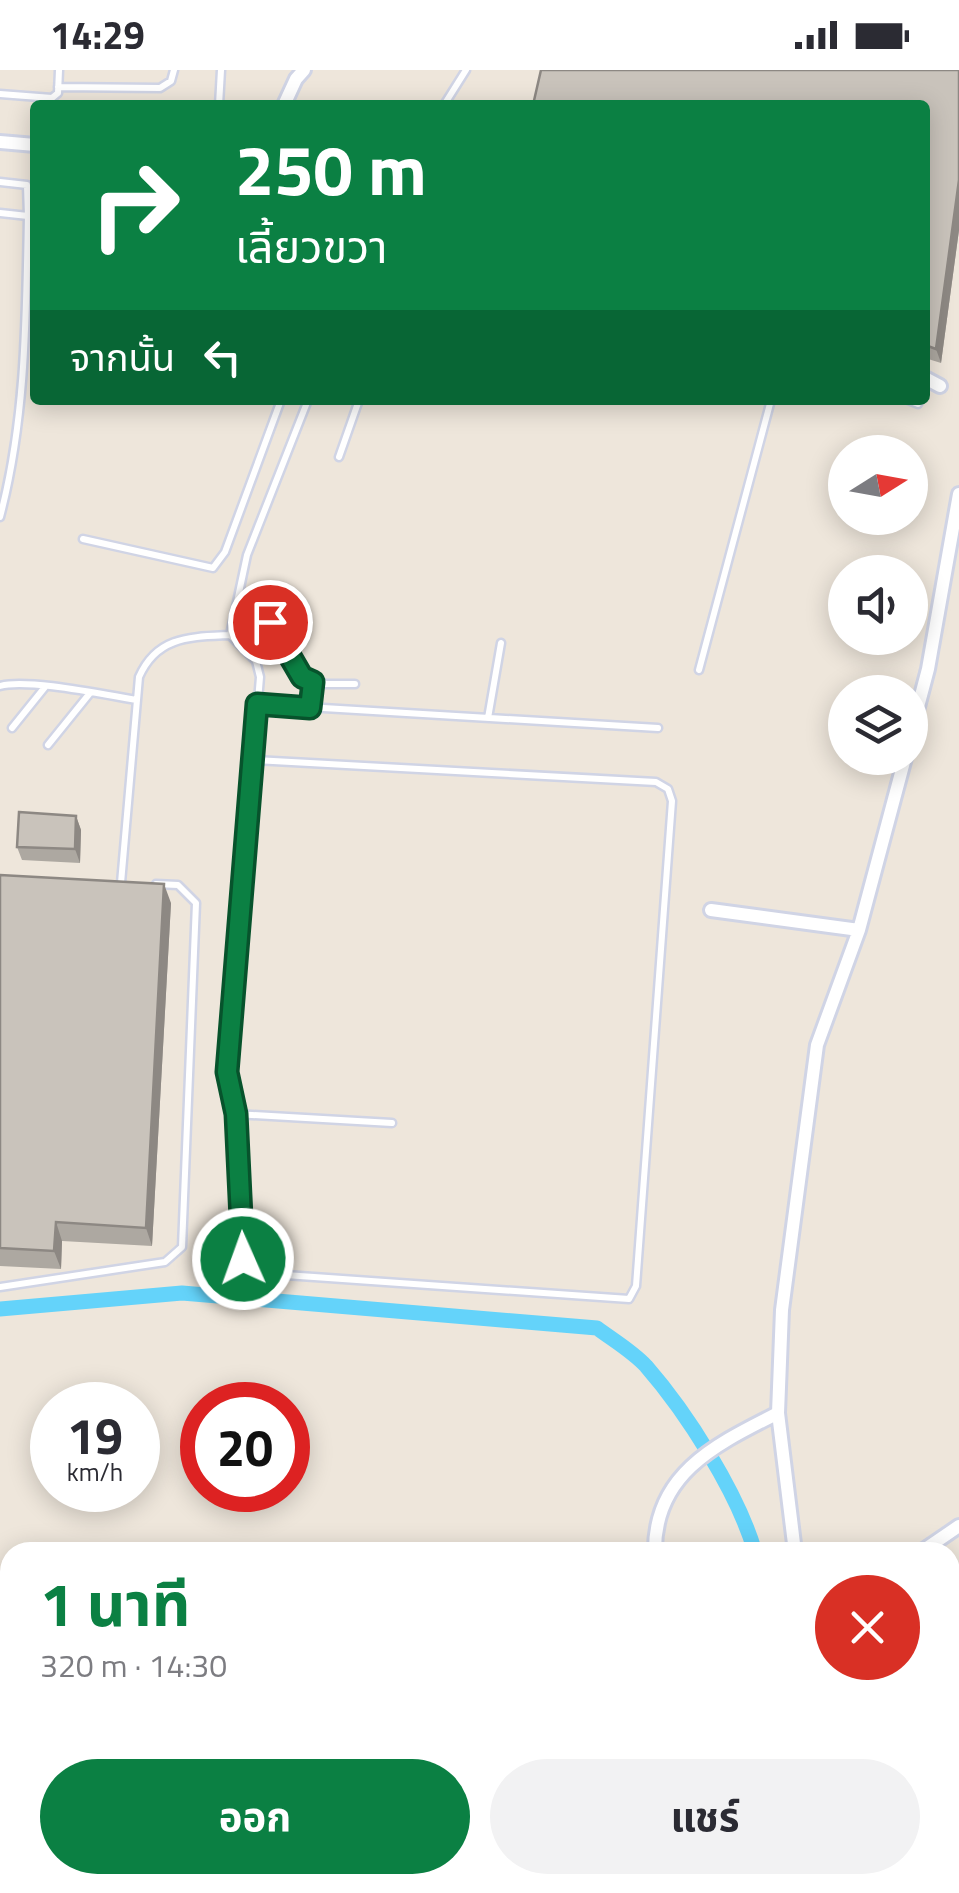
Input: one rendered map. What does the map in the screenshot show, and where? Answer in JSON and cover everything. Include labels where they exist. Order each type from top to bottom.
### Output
[{"type":"street","points":[[286,100],[304,70]]},
{"type":"street","points":[[0,142],[30,144]]},
{"type":"street","points":[[930,381],[940,386]]},
{"type":"street","points":[[927,675],[959,494]]},
{"type":"street","points":[[794,1542],[778,1413],[782,1310],[817,1045],[859,930],[900,775]]},
{"type":"street","points":[[711,910],[859,930]]},
{"type":"street","points":[[656,1542],[661,1509],[676,1482],[699,1457],[778,1413]]},
{"type":"street","points":[[936,1542],[959,1526]]},
{"type":"lane","points":[[0,94],[48,99],[56,95],[59,70]]},
{"type":"lane","points":[[58,87],[160,88],[171,81],[174,70]]},
{"type":"lane","points":[[219,100],[220,70]]},
{"type":"lane","points":[[447,100],[466,70]]},
{"type":"lane","points":[[0,182],[26,185],[28,216],[25,340],[17,433],[0,517]]},
{"type":"lane","points":[[0,212],[28,216]]},
{"type":"lane","points":[[83,538],[212,568],[225,552],[279,405]]},
{"type":"lane","points":[[230,635],[247,555],[306,405]]},
{"type":"lane","points":[[340,457],[357,405]]},
{"type":"lane","points":[[700,670],[770,405]]},
{"type":"lane","points":[[270,622],[302,677],[313,682],[355,684]]},
{"type":"lane","points":[[121,882],[139,677],[156,650],[196,637],[230,635],[256,662],[260,677],[227,1072],[236,1114],[246,1270],[258,1274],[629,1299],[636,1286],[672,802],[668,789],[656,782],[255,760]]},
{"type":"lane","points":[[488,718],[501,643]]},
{"type":"lane","points":[[310,708],[313,682]]},
{"type":"lane","points":[[0,686],[45,687],[137,700]]},
{"type":"lane","points":[[12,728],[45,687]]},
{"type":"lane","points":[[48,745],[90,693]]},
{"type":"lane","points":[[257,704],[658,728]]},
{"type":"lane","points":[[0,1287],[165,1262],[182,1247],[196,903],[178,885],[104,882]]},
{"type":"lane","points":[[236,1114],[392,1123]]},
{"type":"building","points":[[541,70],[959,70],[959,180],[936,349],[930,347],[930,100],[534,100]]},
{"type":"building","points":[[19,812],[76,816],[75,849],[17,847]]},
{"type":"building","points":[[0,875],[164,884],[146,1228],[56,1222],[54,1251],[0,1248]]},
{"type":"waterway","points":[[0,1309],[182,1293],[597,1328],[641,1361],[678,1407],[724,1480],[752,1542]]},
{"type":"route","points":[[243,1259],[236,1114],[227,1072],[257,704],[310,708],[313,682],[302,677],[270,622]]}]
